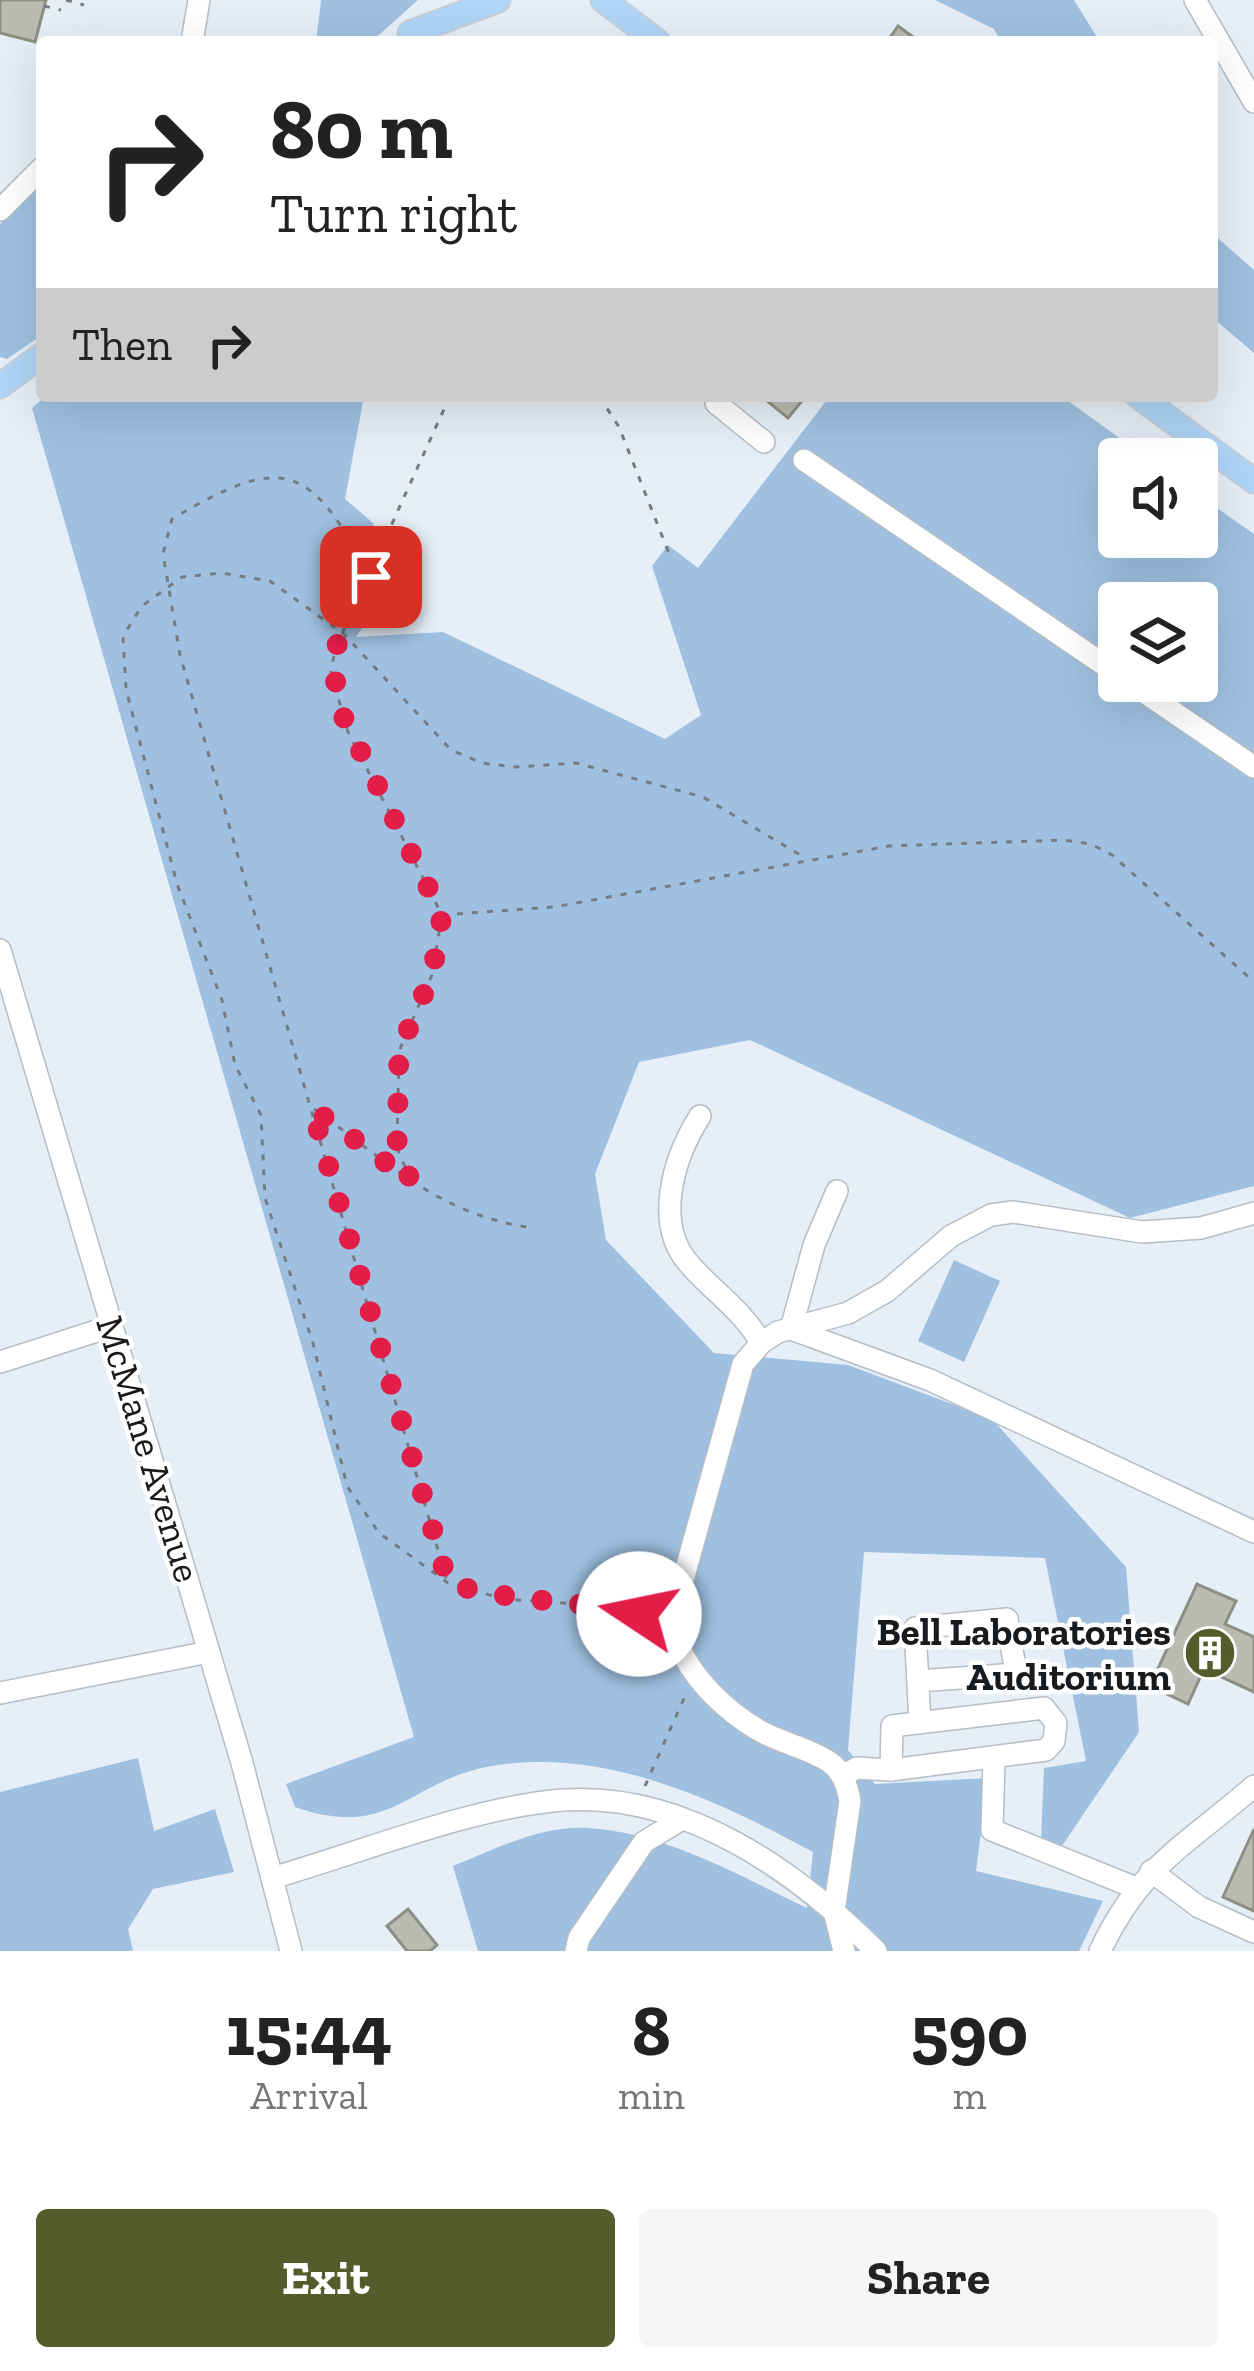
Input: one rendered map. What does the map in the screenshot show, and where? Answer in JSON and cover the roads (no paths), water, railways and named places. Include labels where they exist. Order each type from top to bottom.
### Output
[{"type":"main road","points":[[406,36],[446,0]]},
{"type":"main road","points":[[408,36],[498,0]]},
{"type":"main road","points":[[577,0],[610,6],[650,36]]},
{"type":"main road","points":[[0,386],[36,359]]},
{"type":"main road","points":[[1146,402],[1254,481]]},
{"type":"street","points":[[193,36],[199,0]]},
{"type":"street","points":[[1196,0],[1216,36]]},
{"type":"street","points":[[1218,39],[1254,102]]},
{"type":"street","points":[[0,210],[36,174]]},
{"type":"street","points":[[717,402],[764,442]]},
{"type":"street","points":[[804,460],[1098,661]]},
{"type":"street","points":[[1159,702],[1254,767]]},
{"type":"street","name":"McMane Avenue","points":[[0,950],[209,1652],[291,1951]]},
{"type":"street","points":[[700,1116],[679,1148],[670,1198],[672,1230],[686,1262],[752,1326],[761,1343]]},
{"type":"street","points":[[791,1329],[814,1245],[837,1192]]},
{"type":"street","points":[[844,1951],[834,1911],[850,1801],[842,1776],[827,1761],[750,1724],[695,1672],[672,1627],[743,1364],[761,1343],[838,1316],[886,1291],[951,1236],[991,1215],[1013,1212],[1142,1232],[1201,1228],[1254,1213]]},
{"type":"street","points":[[836,1346],[838,1316]]},
{"type":"street","points":[[0,1362],[112,1326]]},
{"type":"street","points":[[791,1329],[930,1380],[1254,1532]]},
{"type":"street","points":[[919,1681],[1016,1674],[1007,1619],[915,1628],[920,1723]]},
{"type":"street","points":[[0,1693],[209,1652]]},
{"type":"street","points":[[842,1776],[857,1768],[891,1770],[1046,1750],[1054,1742],[1056,1723],[1044,1708],[892,1726],[891,1770]]},
{"type":"street","points":[[994,1760],[992,1830],[1143,1880],[1254,1932]]},
{"type":"street","points":[[1100,1951],[1143,1880],[1254,1786]]},
{"type":"street","points":[[272,1878],[528,1805],[598,1799],[682,1819],[774,1865],[876,1951]]},
{"type":"street","points":[[576,1951],[579,1938],[644,1842],[682,1819]]},
{"type":"place","name":"Bell Laboratories Auditorium","points":[[1210,1653]]}]
